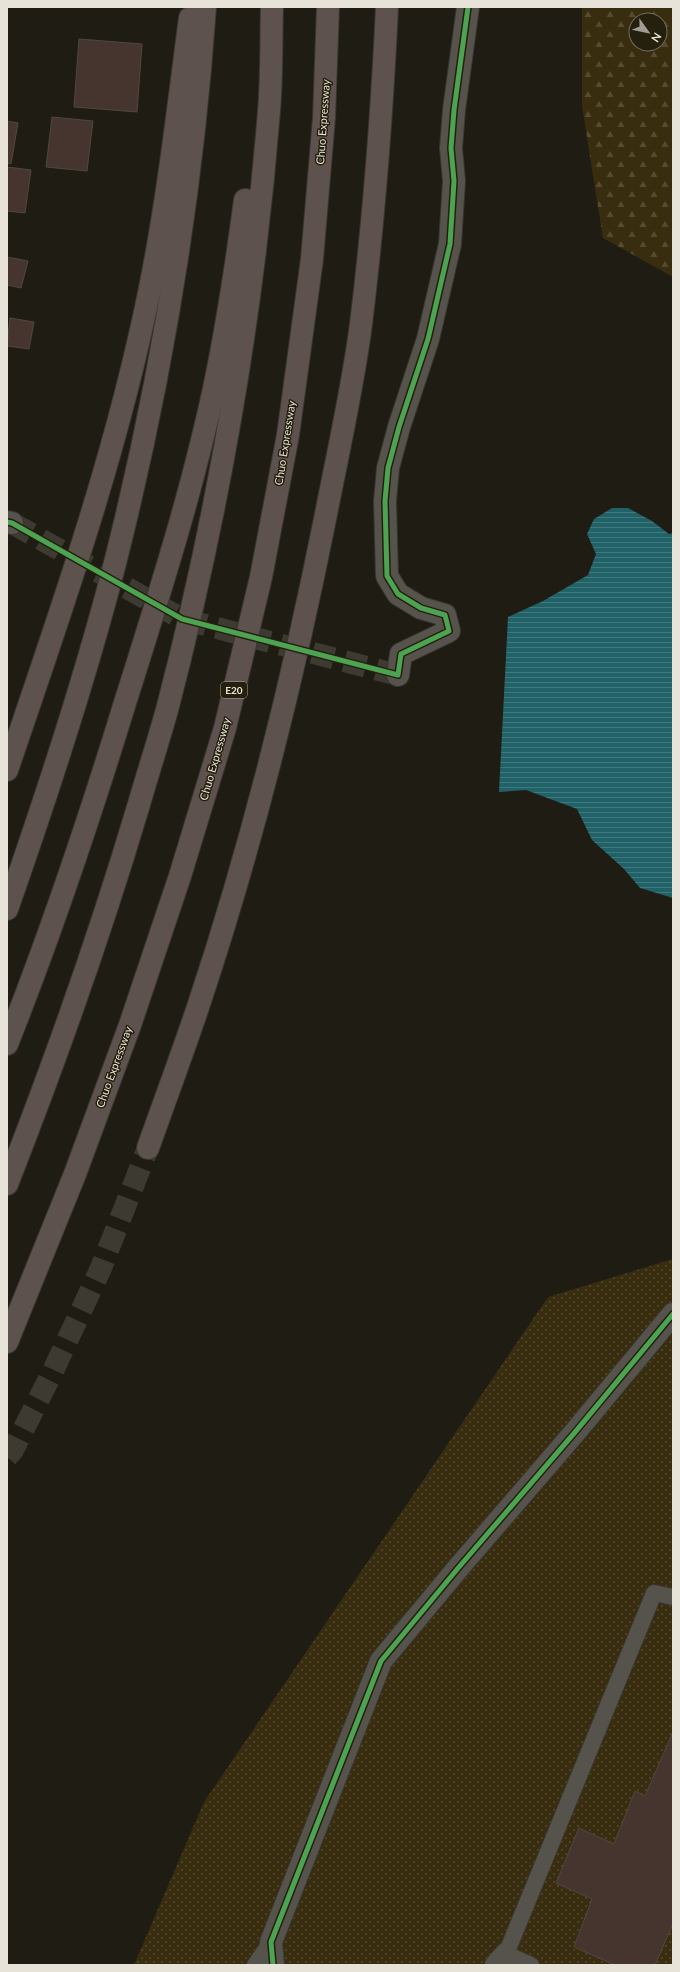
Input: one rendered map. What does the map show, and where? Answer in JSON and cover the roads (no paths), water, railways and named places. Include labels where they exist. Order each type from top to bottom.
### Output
[{"type":"highway","points":[[7,770],[73,574],[122,409],[150,288],[174,146],[191,7]]},
{"type":"highway","points":[[7,909],[76,704],[115,562],[147,423],[172,291],[192,148],[205,7]]},
{"type":"highway","points":[[7,1044],[53,927],[149,629],[188,493],[216,380],[237,259],[256,112],[262,7]]},
{"type":"highway","points":[[7,1184],[74,1005],[124,856],[166,713],[201,571],[230,424],[253,261],[270,108],[272,7]]},
{"type":"highway","name":"Chuo Expressway","points":[[7,1342],[75,1174],[130,1025],[177,884],[225,728],[260,585],[288,435],[312,259],[324,118],[328,7]]},
{"type":"highway","points":[[383,86],[387,7]]},
{"type":"highway","points":[[148,1148],[199,1004],[244,857],[280,723],[314,575],[360,326],[373,209],[391,7]]},
{"type":"street","points":[[398,675],[402,654],[449,631],[445,615],[421,608],[398,594],[387,576],[385,501],[388,468],[399,427],[428,339],[450,244],[454,181],[451,141],[468,7]]},
{"type":"street","points":[[273,1965],[271,1942],[381,1661],[673,1314]]},
{"type":"lane","points":[[531,1965],[501,1959],[654,1593],[673,1597]]},
{"type":"lane","points":[[255,1965],[271,1942]]},
{"type":"water","points":[[612,508],[628,508],[652,521],[669,534],[673,533],[673,898],[640,888],[624,869],[592,840],[577,809],[526,790],[499,792],[508,617],[543,601],[588,575],[596,554],[587,534],[594,519]]},
{"type":"tunnel","points":[[12,523],[182,619],[398,675]]},
{"type":"tunnel","points":[[7,1457],[13,1450],[53,1371],[101,1268],[148,1148]]}]
